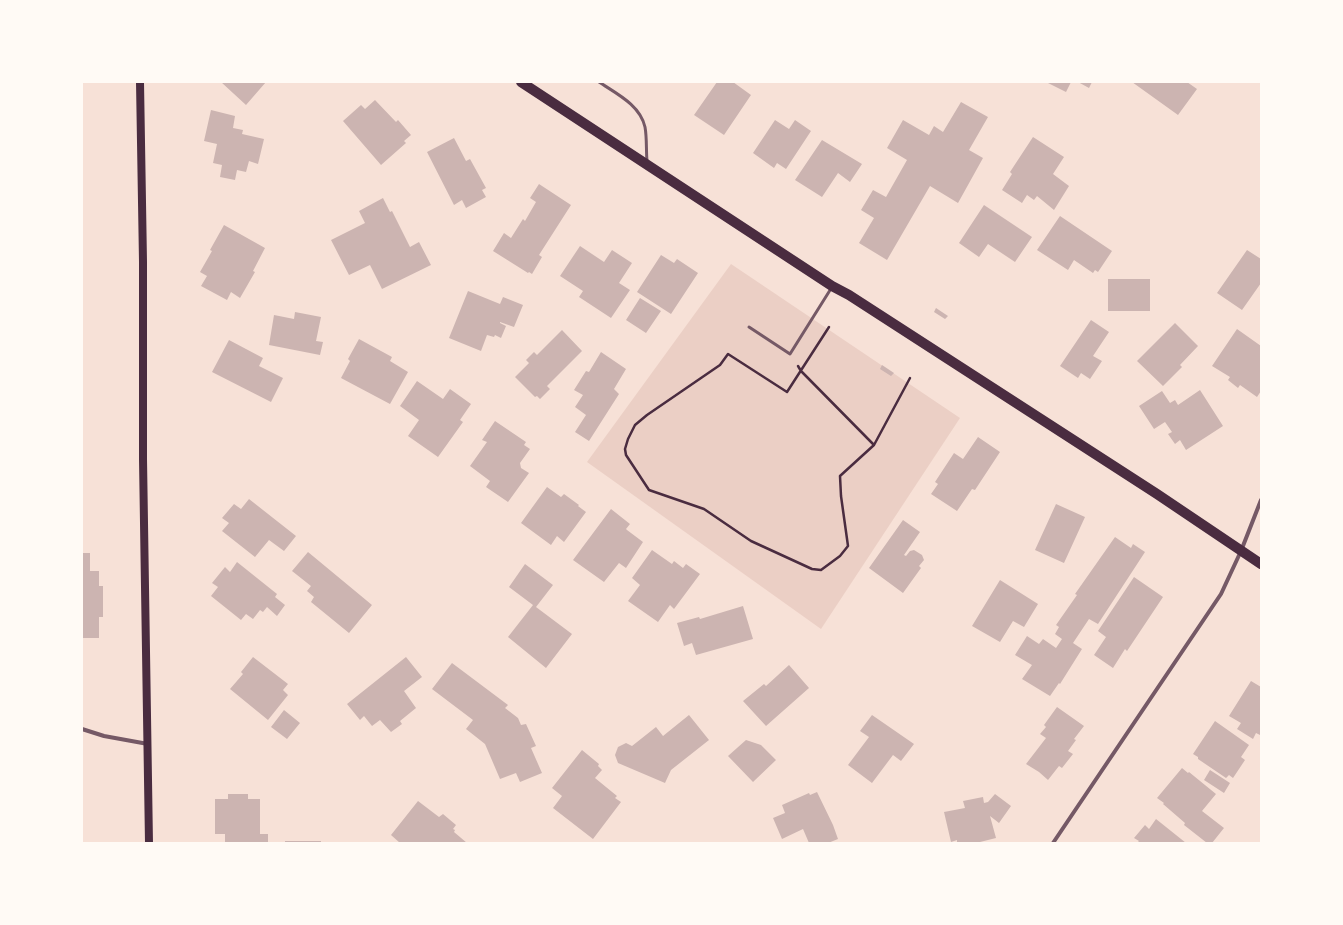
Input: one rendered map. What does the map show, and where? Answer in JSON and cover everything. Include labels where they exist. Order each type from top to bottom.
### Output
[{"type":"main road","points":[[140,82],[143,467],[149,843]]},
{"type":"main road","points":[[521,82],[832,286],[849,295],[1157,494],[1261,564]]},
{"type":"street","points":[[1053,843],[1222,594],[1261,500]]},
{"type":"street","points":[[82,729],[104,736],[148,744]]},
{"type":"lane","points":[[599,82],[629,102],[638,112],[645,128],[647,165]]},
{"type":"lane","points":[[749,327],[790,354],[832,286]]},
{"type":"path","points":[[829,327],[787,392],[728,354],[720,365],[635,424],[625,449],[626,455],[649,490],[704,509],[751,541],[812,569],[821,570],[840,556],[848,546],[840,496],[840,476],[874,445],[910,378]]},
{"type":"path","points":[[790,354],[801,371],[874,445]]},
{"type":"shaded area","points":[[731,264],[960,418],[821,629],[587,462]]},
{"type":"building","points":[[221,82],[266,82],[246,105]]},
{"type":"building","points":[[717,82],[733,82],[751,95],[724,135],[694,115]]},
{"type":"building","points":[[1046,82],[1071,82],[1066,92]]},
{"type":"building","points":[[1078,82],[1092,82],[1089,88]]},
{"type":"building","points":[[1132,82],[1187,82],[1197,89],[1178,115]]},
{"type":"building","points":[[375,100],[396,122],[398,120],[411,135],[404,141],[406,143],[381,165],[343,121],[361,105],[365,109]]},
{"type":"building","points":[[961,102],[988,117],[969,150],[983,158],[958,203],[930,186],[887,260],[859,243],[874,218],[861,210],[873,190],[886,197],[907,160],[887,148],[903,120],[929,135],[934,126],[943,132]]},
{"type":"building","points":[[211,110],[235,116],[233,128],[243,130],[242,134],[264,139],[258,164],[249,161],[246,172],[237,170],[235,180],[220,177],[222,165],[213,163],[217,144],[204,141]]},
{"type":"building","points":[[775,120],[789,129],[795,120],[811,131],[786,169],[777,163],[774,168],[753,153]]},
{"type":"building","points":[[1033,137],[1064,157],[1053,174],[1069,186],[1054,210],[1037,196],[1034,200],[1027,195],[1022,203],[1002,190],[1012,174],[1010,172]]},
{"type":"building","points":[[454,138],[466,161],[470,159],[486,188],[482,190],[486,197],[466,208],[462,200],[454,205],[427,152]]},
{"type":"building","points":[[822,140],[862,164],[850,182],[838,173],[822,197],[795,180]]},
{"type":"building","points":[[539,184],[571,205],[539,255],[542,257],[532,274],[493,251],[504,233],[511,238],[523,219],[525,221],[536,202],[530,198]]},
{"type":"building","points":[[383,198],[390,212],[392,211],[410,247],[419,242],[431,265],[382,289],[370,265],[349,275],[331,240],[365,223],[359,211]]},
{"type":"building","points":[[984,205],[1032,237],[1015,262],[988,244],[979,257],[959,243]]},
{"type":"building","points":[[1060,216],[1112,251],[1098,272],[1095,270],[1093,273],[1074,260],[1068,270],[1037,250]]},
{"type":"building","points":[[224,225],[265,248],[253,271],[255,272],[240,298],[231,292],[227,300],[201,286],[207,276],[200,272]]},
{"type":"building","points":[[580,246],[604,262],[612,250],[632,263],[619,283],[630,290],[611,318],[579,297],[583,291],[560,276]]},
{"type":"building","points":[[1247,250],[1261,259],[1261,283],[1242,310],[1217,293]]},
{"type":"building","points":[[661,255],[674,263],[677,259],[698,273],[671,314],[637,292]]},
{"type":"building","points":[[1108,279],[1150,279],[1150,311],[1108,311]]},
{"type":"building","points":[[468,291],[500,304],[503,297],[523,305],[514,327],[500,322],[506,326],[501,338],[495,335],[494,337],[487,335],[481,351],[449,338]]},
{"type":"building","points":[[640,298],[661,311],[646,333],[626,320]]},
{"type":"building","points":[[936,308],[948,316],[945,319],[934,312]]},
{"type":"building","points":[[295,312],[321,317],[316,341],[323,342],[320,355],[269,345],[274,315],[294,319]]},
{"type":"building","points":[[1091,320],[1109,332],[1093,356],[1102,361],[1090,379],[1081,373],[1078,378],[1060,366]]},
{"type":"building","points":[[1175,323],[1198,346],[1180,365],[1182,367],[1163,386],[1137,361]]},
{"type":"building","points":[[1237,329],[1261,346],[1261,391],[1257,397],[1240,385],[1238,388],[1228,380],[1230,377],[1212,366]]},
{"type":"building","points":[[562,330],[582,351],[547,386],[550,389],[540,399],[537,396],[535,397],[515,377],[529,363],[526,360],[534,352],[537,355]]},
{"type":"building","points":[[359,339],[392,357],[390,361],[408,372],[390,404],[341,378],[350,361],[348,359]]},
{"type":"building","points":[[229,340],[263,358],[259,366],[283,378],[271,402],[212,372]]},
{"type":"building","points":[[601,352],[626,369],[614,389],[619,394],[589,441],[575,432],[586,415],[575,407],[583,395],[574,390],[586,371],[589,372]]},
{"type":"building","points":[[882,365],[894,373],[891,376],[880,369]]},
{"type":"building","points":[[417,381],[443,399],[450,389],[471,404],[460,420],[463,422],[438,457],[408,436],[419,420],[400,406]]},
{"type":"building","points":[[1200,390],[1223,426],[1186,450],[1180,440],[1175,444],[1168,434],[1172,432],[1165,422],[1154,429],[1139,406],[1162,391],[1170,403],[1175,400],[1178,405]]},
{"type":"building","points":[[495,421],[526,442],[524,445],[530,449],[520,463],[521,468],[529,473],[508,502],[486,487],[490,481],[470,466],[487,442],[482,440]]},
{"type":"building","points":[[978,437],[1000,452],[975,490],[972,489],[957,511],[931,494],[938,484],[935,482],[954,453],[963,459]]},
{"type":"building","points":[[547,487],[561,497],[564,494],[586,512],[564,542],[557,536],[551,545],[521,523]]},
{"type":"building","points":[[249,499],[296,536],[284,551],[269,540],[255,557],[222,531],[229,523],[222,518],[234,504],[241,509]]},
{"type":"building","points":[[1056,504],[1085,517],[1064,563],[1035,550]]},
{"type":"building","points":[[611,509],[630,524],[626,529],[643,542],[626,568],[619,563],[604,582],[573,560]]},
{"type":"building","points":[[903,520],[920,532],[904,555],[906,556],[910,551],[914,550],[922,555],[924,560],[919,566],[921,568],[903,593],[869,568]]},
{"type":"building","points":[[1115,537],[1131,548],[1133,544],[1145,552],[1098,624],[1089,619],[1073,643],[1082,649],[1060,684],[1059,683],[1050,696],[1022,679],[1032,665],[1015,655],[1027,636],[1039,644],[1043,639],[1056,648],[1062,639],[1055,634],[1059,627],[1056,625],[1077,595],[1075,594]]},
{"type":"building","points":[[652,550],[672,564],[674,561],[683,568],[686,564],[700,574],[674,609],[670,605],[658,622],[628,601],[640,585],[632,578]]},
{"type":"building","points":[[308,552],[372,605],[349,633],[311,602],[314,597],[307,591],[311,586],[292,571]]},
{"type":"building","points":[[82,553],[90,553],[90,571],[99,571],[99,586],[103,586],[103,617],[99,617],[99,638],[82,638]]},
{"type":"building","points":[[237,562],[277,594],[275,597],[285,605],[277,616],[267,607],[263,612],[260,610],[253,619],[246,614],[241,620],[211,596],[218,587],[212,583],[225,567],[230,572]]},
{"type":"building","points":[[525,564],[553,585],[536,607],[572,634],[546,668],[508,637],[533,605],[509,587]]},
{"type":"building","points":[[1134,577],[1163,597],[1127,651],[1125,649],[1113,668],[1094,655],[1106,637],[1098,631]]},
{"type":"building","points":[[1000,580],[1038,604],[1024,627],[1013,621],[1000,642],[972,626]]},
{"type":"building","points":[[743,606],[753,639],[696,655],[692,643],[684,646],[677,623],[699,617],[700,619]]},
{"type":"building","points":[[253,657],[288,684],[283,690],[288,695],[268,720],[230,689],[243,674],[241,672]]},
{"type":"building","points":[[406,657],[422,677],[404,691],[416,708],[400,721],[402,724],[391,732],[380,720],[372,726],[364,716],[360,720],[347,704]]},
{"type":"building","points":[[452,663],[508,705],[505,708],[518,718],[521,725],[526,724],[536,746],[531,748],[542,773],[520,782],[516,773],[500,779],[485,744],[466,729],[473,720],[432,689]]},
{"type":"building","points":[[789,665],[809,688],[766,726],[743,701],[764,684],[766,686]]},
{"type":"building","points":[[1251,681],[1261,687],[1261,733],[1260,735],[1256,733],[1253,739],[1237,729],[1241,723],[1229,716]]},
{"type":"building","points":[[1057,707],[1084,726],[1074,739],[1076,740],[1068,751],[1073,754],[1062,768],[1059,766],[1048,780],[1026,764],[1046,738],[1040,734],[1046,727],[1044,725]]},
{"type":"building","points":[[284,710],[300,723],[287,739],[271,727]]},
{"type":"building","points":[[689,715],[709,740],[671,770],[665,783],[618,763],[615,755],[618,747],[626,743],[632,746],[656,727],[663,736]]},
{"type":"building","points":[[872,715],[914,744],[901,761],[893,755],[872,783],[848,765],[869,737],[860,731]]},
{"type":"building","points":[[1215,721],[1249,745],[1241,757],[1245,760],[1233,778],[1229,775],[1226,778],[1193,754]]},
{"type":"building","points":[[746,740],[761,745],[776,760],[753,782],[728,756]]},
{"type":"building","points":[[582,750],[599,764],[598,766],[602,770],[595,778],[617,796],[615,798],[621,802],[593,839],[553,808],[562,796],[552,788]]},
{"type":"building","points":[[1182,768],[1216,794],[1202,811],[1224,828],[1212,843],[1207,843],[1184,825],[1185,823],[1157,798]]},
{"type":"building","points":[[1210,770],[1230,783],[1224,793],[1204,780]]},
{"type":"building","points":[[817,792],[838,839],[828,843],[809,843],[803,829],[782,839],[773,818],[785,813],[782,805],[809,793],[810,795]]},
{"type":"building","points":[[228,794],[248,794],[248,799],[260,799],[260,834],[268,834],[268,843],[225,843],[225,834],[215,834],[215,799],[228,799]]},
{"type":"building","points":[[995,794],[1011,806],[999,823],[990,816],[996,838],[976,843],[957,843],[957,840],[951,842],[944,812],[965,808],[963,801],[983,797],[984,803],[988,802]]},
{"type":"building","points":[[418,801],[439,817],[443,814],[456,825],[453,829],[455,830],[454,832],[467,843],[400,843],[391,835]]},
{"type":"building","points":[[1156,819],[1186,843],[1137,843],[1139,841],[1134,838],[1145,825],[1149,829]]},
{"type":"building","points":[[285,841],[321,841],[321,843],[285,843]]}]
